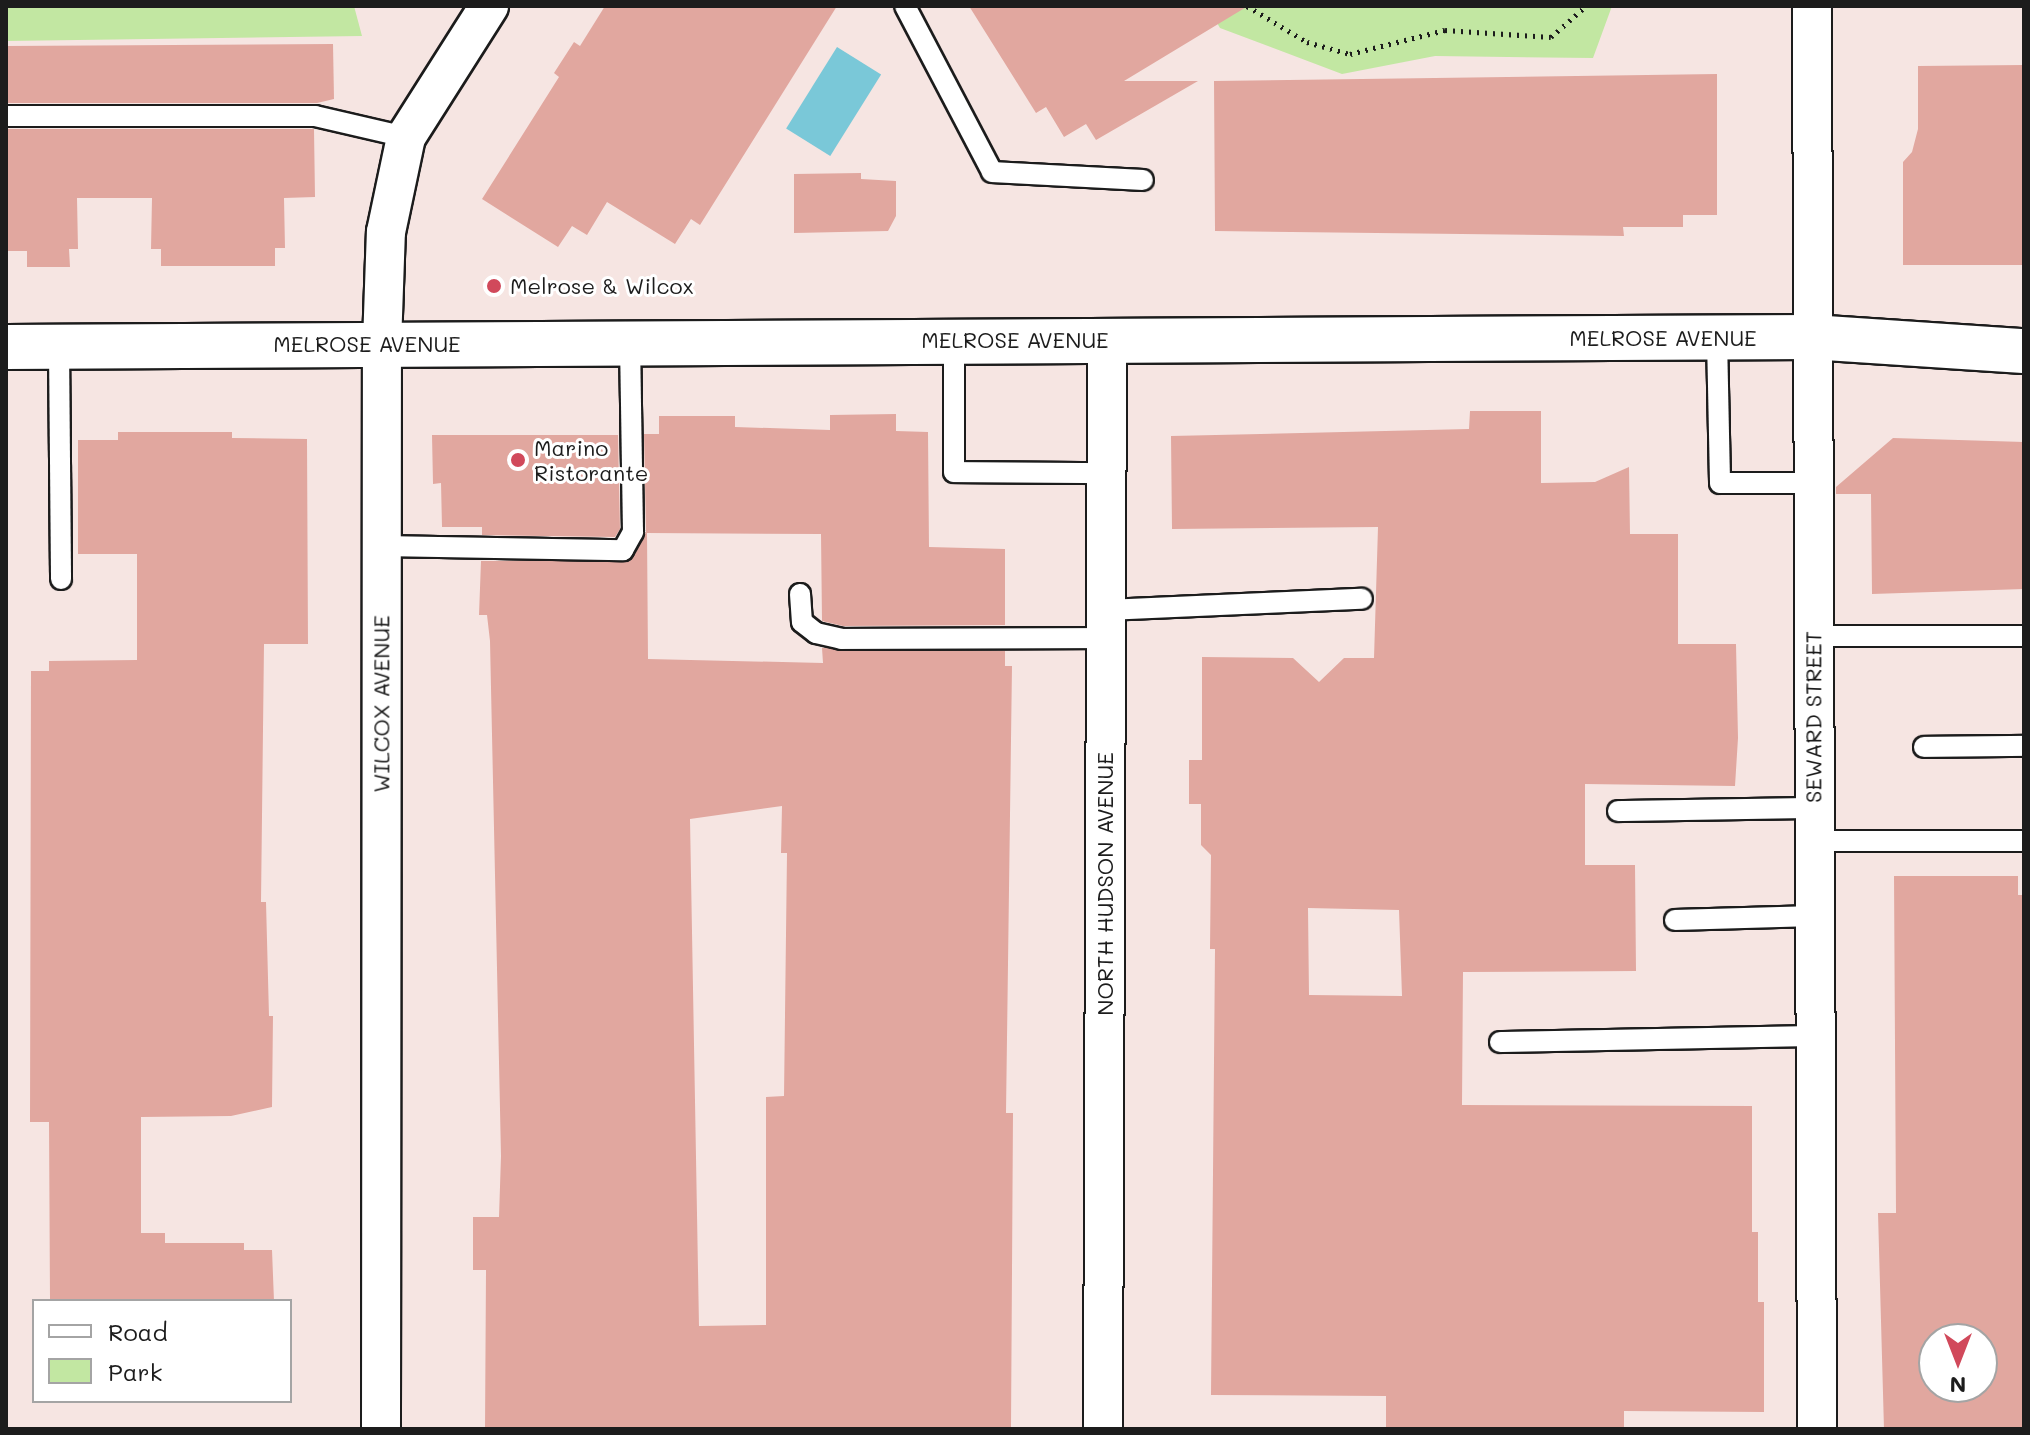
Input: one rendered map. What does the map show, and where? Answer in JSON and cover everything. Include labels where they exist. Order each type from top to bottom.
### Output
[{"type":"main road","name":"MELROSE AVENUE","points":[[6,347],[1811,337],[2024,351]]},
{"type":"street","name":"WILCOX AVENUE","points":[[381,1429],[382,344],[386,232],[406,137],[489,6]]},
{"type":"street","name":"SEWARD STREET","points":[[1812,6],[1811,483],[1817,1429]]},
{"type":"street","name":"NORTH HUDSON AVENUE","points":[[1103,1429],[1107,340]]},
{"type":"lane","points":[[905,6],[992,172],[1143,180]]},
{"type":"lane","points":[[6,116],[315,116],[406,137]]},
{"type":"lane","points":[[1717,338],[1720,483],[1811,483]]},
{"type":"lane","points":[[954,341],[954,472],[1106,473]]},
{"type":"lane","points":[[382,546],[623,550],[633,532],[630,342]]},
{"type":"lane","points":[[59,346],[61,579]]},
{"type":"lane","points":[[800,594],[802,622],[816,633],[841,639],[1105,624],[1362,599]]},
{"type":"lane","points":[[1812,636],[2024,636]]},
{"type":"lane","points":[[1924,747],[2024,746]]},
{"type":"lane","points":[[1618,811],[2024,841]]},
{"type":"lane","points":[[1675,920],[1814,916]]},
{"type":"lane","points":[[1500,1042],[1815,1036]]},
{"type":"path","points":[[1247,6],[1307,42],[1350,54],[1445,30],[1551,37],[1586,6]]},
{"type":"green space","points":[[6,6],[354,6],[362,36],[6,41]]},
{"type":"green space","points":[[1207,6],[1612,6],[1593,58],[1435,56],[1342,74],[1220,28]]},
{"type":"water","points":[[837,47],[881,75],[830,156],[786,128]]},
{"type":"building","points":[[605,6],[837,6],[700,225],[691,219],[675,244],[607,202],[587,235],[572,226],[558,247],[482,199],[559,77],[554,73],[574,42],[580,46]]},
{"type":"building","points":[[969,6],[1248,6],[1124,81],[1198,81],[1096,140],[1086,124],[1064,137],[1046,107],[1036,113]]},
{"type":"building","points":[[333,44],[334,99],[317,103],[6,103],[6,46]]},
{"type":"building","points":[[2024,65],[2024,265],[1903,265],[1903,162],[1912,152],[1918,129],[1918,66]]},
{"type":"building","points":[[1717,74],[1717,215],[1683,215],[1683,227],[1623,227],[1624,236],[1215,231],[1214,81]]},
{"type":"building","points":[[6,129],[314,129],[315,197],[284,198],[285,248],[275,248],[275,266],[161,266],[161,249],[151,249],[152,198],[77,198],[78,249],[69,249],[70,267],[27,267],[27,251],[6,251]]},
{"type":"building","points":[[861,173],[861,179],[896,181],[896,216],[888,231],[794,233],[794,174]]},
{"type":"building","points":[[1470,411],[1541,411],[1541,483],[1595,482],[1629,467],[1630,534],[1678,534],[1678,644],[1736,644],[1738,738],[1735,786],[1585,784],[1585,865],[1635,865],[1636,971],[1463,972],[1462,1105],[1752,1106],[1752,1232],[1758,1232],[1758,1302],[1764,1302],[1764,1412],[1624,1411],[1624,1429],[1386,1429],[1386,1396],[1211,1395],[1215,949],[1210,949],[1211,855],[1201,845],[1201,804],[1189,804],[1189,760],[1202,760],[1202,657],[1293,658],[1319,682],[1344,658],[1374,658],[1378,527],[1172,529],[1171,436],[1469,429]],"holes":[[[1308,908],[1399,910],[1402,996],[1309,995]]]},
{"type":"building","points":[[896,414],[896,431],[928,432],[929,547],[1005,549],[1005,625],[843,626],[822,621],[821,534],[647,533],[648,659],[823,663],[822,648],[1005,651],[1005,666],[1012,666],[1006,1113],[1013,1113],[1011,1429],[485,1429],[486,1270],[473,1270],[473,1217],[499,1217],[501,1156],[490,641],[487,615],[479,615],[481,561],[630,561],[646,532],[644,434],[659,434],[659,416],[735,416],[735,427],[830,430],[830,415]],"holes":[[[782,806],[781,853],[787,853],[784,1096],[766,1097],[766,1325],[699,1326],[690,819]]]},
{"type":"building","points":[[118,432],[232,432],[232,438],[307,439],[308,644],[264,644],[261,902],[266,902],[269,1016],[273,1016],[272,1107],[231,1116],[141,1117],[141,1233],[165,1233],[165,1243],[244,1243],[244,1250],[272,1250],[274,1299],[50,1299],[49,1122],[30,1122],[31,671],[49,671],[49,661],[137,660],[137,554],[78,554],[78,440],[118,440]]},
{"type":"building","name":"Marino Ristorante","points":[[432,435],[618,435],[620,529],[615,537],[482,535],[482,527],[442,527],[441,483],[433,484]]},
{"type":"building","points":[[1893,438],[2024,442],[2024,589],[1872,594],[1871,494],[1836,494],[1836,487]]},
{"type":"building","points":[[1894,876],[2018,876],[2018,895],[2024,895],[2024,1429],[1884,1429],[1878,1213],[1896,1213]]},
{"type":"place","name":"Melrose & Wilcox","points":[[494,286]]},
{"type":"place","name":"Marino Ristorante","points":[[518,460]]}]
